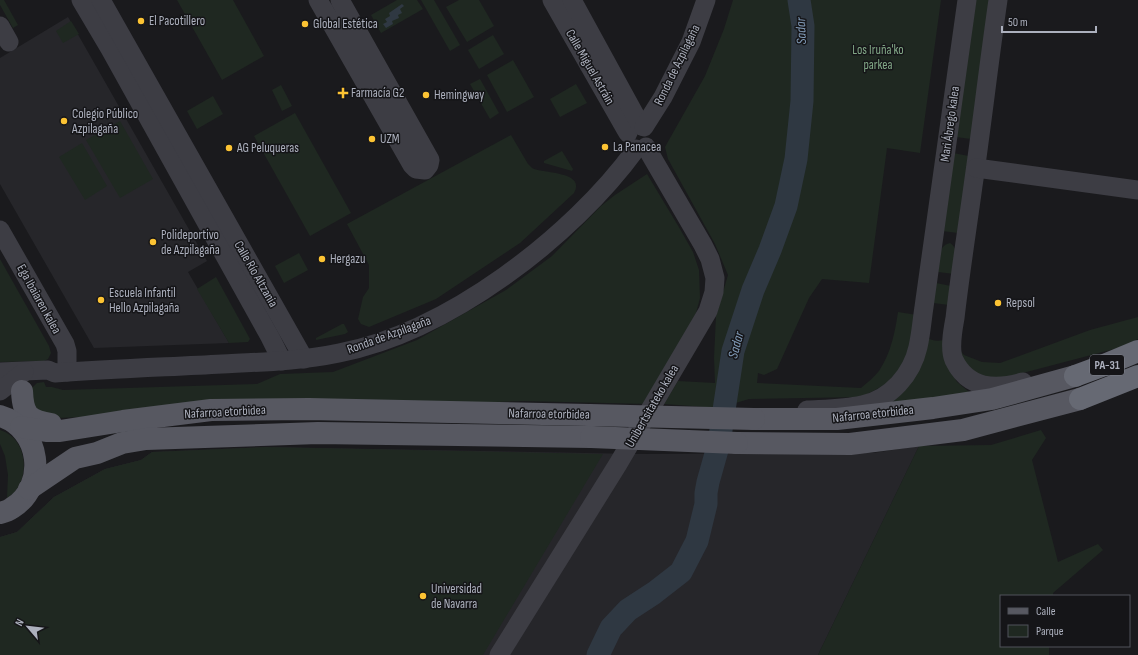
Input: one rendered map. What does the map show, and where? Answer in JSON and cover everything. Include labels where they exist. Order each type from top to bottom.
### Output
[{"type":"highway","name":"PA-31","points":[[1074,376],[1135,353]]},
{"type":"highway","name":"PA-31","points":[[1080,399],[1138,376]]},
{"type":"main road","name":"Nafarroa etorbidea","points":[[12,422],[41,431],[60,431],[108,423],[211,410],[309,409],[590,414],[754,420],[837,419],[933,408],[992,399],[1074,376]]},
{"type":"main road","points":[[23,382],[22,403],[25,411],[30,417],[36,420],[54,425],[87,421],[108,423]]},
{"type":"main road","name":"Nafarroa etorbidea","points":[[29,489],[75,458],[97,453],[122,443],[146,439],[310,433],[591,437],[737,443],[850,444],[963,430],[1080,399]]},
{"type":"main road","points":[[0,513],[11,509],[20,501],[29,489],[35,474],[36,457],[30,441],[12,422]]},
{"type":"main road","name":"Nafarroa etorbidea","points":[[0,522],[16,515],[58,478],[97,453]]},
{"type":"street","name":"Calle Río Altzania","points":[[81,0],[110,49],[161,124],[304,359]]},
{"type":"street","name":"Calle Río Altzania","points":[[101,0],[161,124],[282,362]]},
{"type":"street","points":[[318,0],[336,32],[412,166],[416,170],[425,170],[429,165],[430,160],[348,15],[336,32]]},
{"type":"street","name":"Calle Miguel Astráin","points":[[552,0],[625,128],[639,136]]},
{"type":"street","name":"Calle Miguel Astráin","points":[[572,0],[632,108],[639,136]]},
{"type":"street","name":"Mari Ábrego kalea","points":[[754,420],[777,414],[863,405],[877,400],[892,390],[902,381],[910,370],[918,347],[967,0]]},
{"type":"street","points":[[998,0],[952,338],[953,358],[962,374],[980,385],[1010,386],[1135,353]]},
{"type":"street","name":"Ronda de Azpilagaña","points":[[0,391],[23,382],[29,383],[61,372],[282,362],[346,352],[366,347],[402,334],[445,314],[493,284],[533,254],[572,220],[610,182],[663,97],[691,42],[705,1]]},
{"type":"street","points":[[0,26],[9,42]]},
{"type":"street","points":[[632,108],[644,108],[658,105]]},
{"type":"street","name":"Unibertsitateko kalea","points":[[499,655],[618,464],[708,311],[714,292],[715,281],[710,259],[639,136]]},
{"type":"street","points":[[976,168],[1138,190]]},
{"type":"street","name":"Ega Ibaiaren kalea","points":[[0,230],[64,344],[67,351],[61,372]]},
{"type":"street","points":[[933,248],[940,240],[949,238],[957,240],[964,250]]},
{"type":"street","points":[[924,307],[929,321],[936,326],[943,327],[955,318]]},
{"type":"street","points":[[0,372],[23,382],[12,422]]},
{"type":"shaded area","points":[[402,4],[404,6],[400,9],[402,13],[398,15],[399,18],[392,21],[393,24],[386,28],[383,24],[387,22],[385,19],[390,16],[389,13]]},
{"type":"shaded area","name":"Colegio Público Azpilagaña","points":[[68,17],[207,261],[188,272],[229,343],[94,348],[0,184],[0,58]]},
{"type":"shaded area","name":"Universidad de Navarra","points":[[919,446],[818,655],[0,655],[0,537],[17,532],[54,497],[105,469],[141,460],[152,452],[266,447],[637,454],[873,453]]},
{"type":"green space","points":[[0,0],[4,0],[18,25],[13,28],[0,5]]},
{"type":"green space","points":[[177,0],[233,0],[264,56],[222,80]]},
{"type":"green space","points":[[397,0],[417,0],[423,9],[381,33],[371,15]]},
{"type":"green space","points":[[421,0],[434,0],[460,45],[450,51]]},
{"type":"green space","points":[[459,0],[479,0],[494,26],[467,42],[446,7]]},
{"type":"green space","name":"Los Iruña'ko parkea","points":[[733,0],[941,0],[920,153],[887,148],[869,283],[822,279],[809,298],[777,369],[764,375],[758,373],[757,383],[861,388],[879,371],[887,357],[894,335],[898,312],[917,315],[911,345],[902,366],[886,384],[862,397],[749,399],[719,408],[664,404],[678,381],[715,383],[714,358],[716,316],[728,275],[715,244],[668,159],[665,147],[705,76],[724,29]]},
{"type":"green space","points":[[975,0],[991,0],[971,139],[956,137]]},
{"type":"green space","points":[[71,21],[79,34],[63,43],[56,31]]},
{"type":"green space","points":[[493,35],[504,54],[479,69],[468,50]]},
{"type":"green space","points":[[513,60],[534,97],[507,112],[487,75]]},
{"type":"green space","points":[[480,79],[499,113],[490,119],[470,84]]},
{"type":"green space","points":[[576,84],[587,103],[560,117],[550,99]]},
{"type":"green space","points":[[281,85],[292,106],[282,111],[272,90]]},
{"type":"green space","points":[[213,96],[223,114],[197,129],[187,111]]},
{"type":"green space","points":[[295,113],[351,213],[310,236],[254,136]]},
{"type":"green space","points":[[120,121],[153,179],[120,198],[86,140]]},
{"type":"green space","points":[[511,135],[528,164],[532,168],[562,174],[569,177],[574,181],[576,186],[574,193],[520,243],[436,299],[369,327],[361,324],[358,319],[363,297],[369,288],[369,265],[347,224]]},
{"type":"green space","points":[[82,143],[107,186],[85,200],[59,157]]},
{"type":"green space","points":[[562,151],[573,169],[572,171],[544,163],[544,161]]},
{"type":"green space","points":[[953,153],[969,156],[958,233],[942,231]]},
{"type":"green space","points":[[647,174],[693,252],[699,270],[700,298],[696,313],[648,404],[523,401],[56,418],[33,414],[29,391],[37,383],[44,382],[46,387],[63,390],[257,384],[280,374],[333,372],[417,340],[506,290],[552,256],[601,206]]},
{"type":"green space","points":[[950,243],[955,249],[956,253],[954,274],[938,272],[941,251],[943,247]]},
{"type":"green space","points":[[299,253],[308,270],[284,283],[275,266]]},
{"type":"green space","points":[[0,259],[49,346],[51,353],[48,359],[44,361],[0,362]]},
{"type":"green space","points":[[216,277],[250,339],[248,342],[229,343],[197,289]]},
{"type":"green space","points":[[936,283],[951,286],[949,305],[933,303]]},
{"type":"green space","points":[[1138,317],[1138,339],[1118,348],[1004,378],[975,377],[959,361],[957,347],[964,355],[982,362],[1000,363],[1090,330]]},
{"type":"green space","points":[[344,324],[348,332],[345,334],[316,340],[316,338]]},
{"type":"green space","points":[[923,336],[935,340],[948,339],[950,371],[957,382],[969,392],[933,398],[888,402]]},
{"type":"green space","points":[[0,430],[10,435],[17,442],[22,451],[24,462],[21,483],[7,498],[8,475],[5,456],[0,444]]},
{"type":"green space","points":[[1041,430],[1046,438],[1032,460],[1058,562],[1098,544],[1103,550],[1053,593],[1053,595],[1000,595],[1000,647],[1049,647],[1049,655],[818,655],[919,446],[991,445]]},
{"type":"green space","name":"Universidad de Navarra","points":[[266,447],[603,454],[483,655],[0,655],[0,537],[17,532],[54,497],[105,469],[141,460],[152,452]]},
{"type":"waterway","name":"Sadar","points":[[598,655],[611,628],[628,610],[654,593],[681,572],[697,541],[706,504],[708,482],[719,443],[733,351],[753,290],[786,206],[796,159],[802,101],[803,26],[799,0]]},
{"type":"place","name":"El Pacotillero","points":[[141,21]]},
{"type":"place","name":"Global Estética","points":[[305,24]]},
{"type":"place","name":"Farmacía G2","points":[[343,93]]},
{"type":"place","name":"Hemingway","points":[[426,95]]},
{"type":"place","name":"Colegio Público Azpilagaña","points":[[64,121]]},
{"type":"place","name":"UZM","points":[[372,139]]},
{"type":"place","name":"La Panacea","points":[[605,147]]},
{"type":"place","name":"AG Peluqueras","points":[[229,148]]},
{"type":"place","name":"Polideportivo de Azpilagaña","points":[[153,242]]},
{"type":"place","name":"Hergazu","points":[[322,259]]},
{"type":"place","name":"Escuela Infantil Hello Azpilagaña","points":[[101,300]]},
{"type":"place","name":"Repsol","points":[[998,303]]},
{"type":"place","name":"Universidad de Navarra","points":[[423,596]]}]
